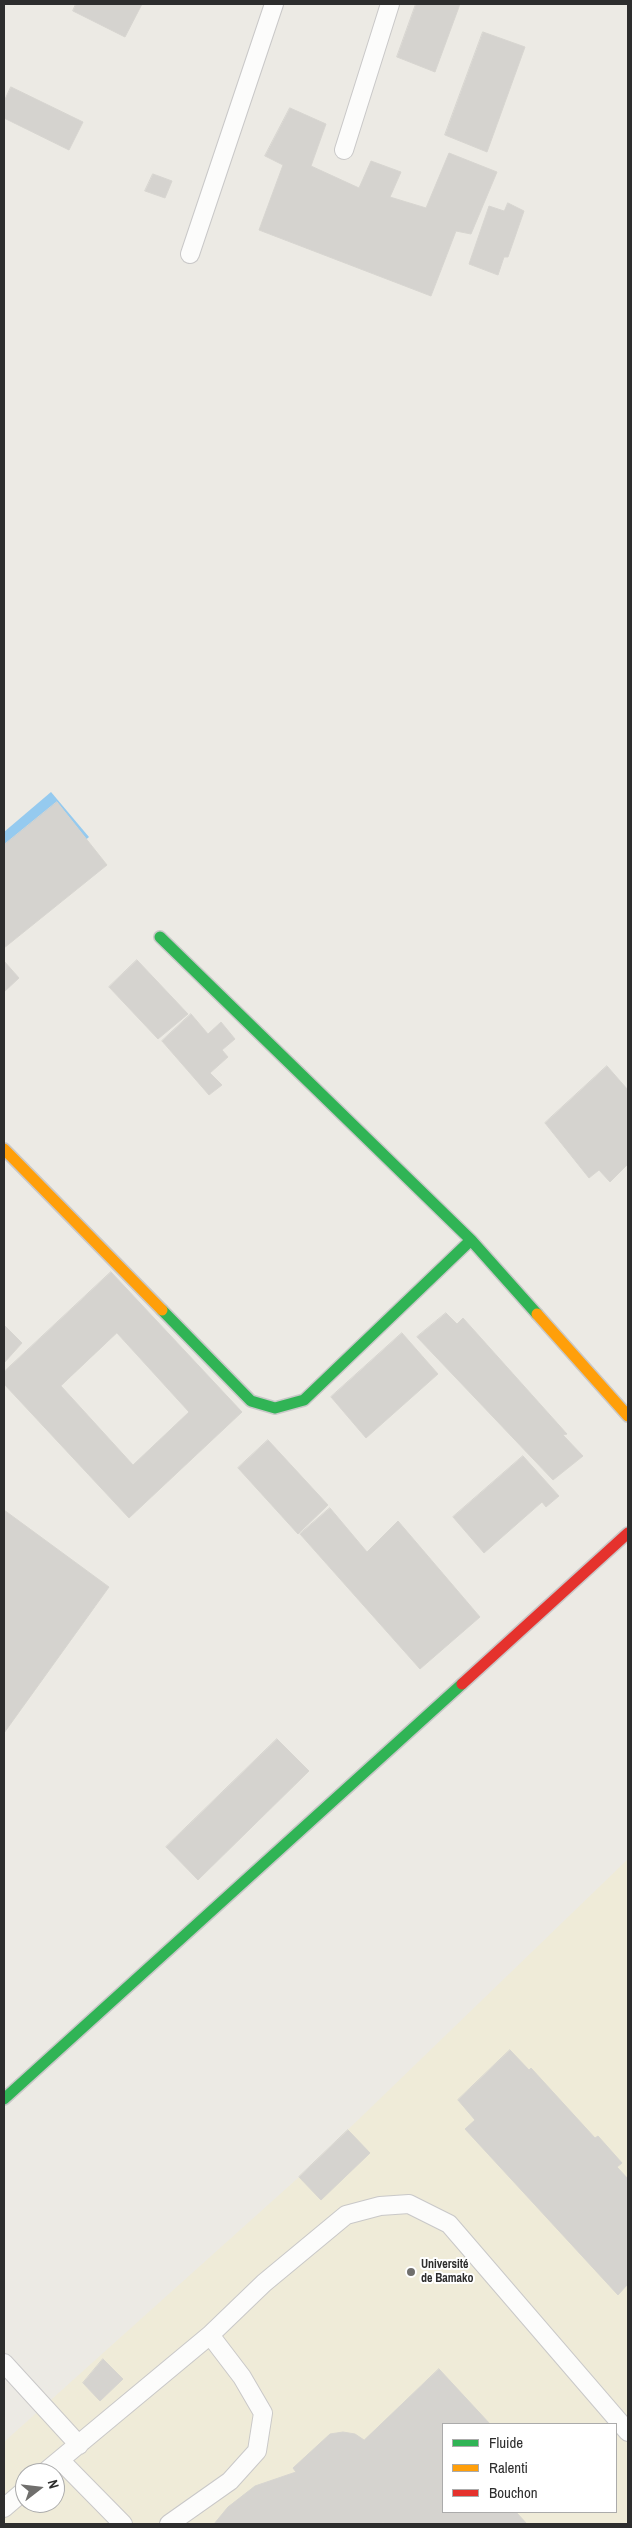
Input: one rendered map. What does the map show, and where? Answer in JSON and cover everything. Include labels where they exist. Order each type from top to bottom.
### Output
[{"type":"street","points":[[160,937],[471,1240],[628,1416]]},
{"type":"street","points":[[4,1149],[251,1401],[275,1408],[304,1400],[471,1240]]},
{"type":"street","points":[[4,2098],[628,1533]]},
{"type":"lane","points":[[190,254],[274,4]]},
{"type":"lane","points":[[344,150],[390,4]]},
{"type":"lane","points":[[56,2463],[210,2335],[264,2283],[346,2215],[380,2206],[409,2204],[449,2224],[628,2432]]},
{"type":"lane","points":[[169,2524],[230,2481],[257,2451],[263,2413],[242,2377],[210,2335]]},
{"type":"lane","points":[[4,2363],[79,2445]]},
{"type":"lane","points":[[60,2460],[123,2524]]},
{"type":"lane","points":[[4,2508],[15,2499]]},
{"type":"shaded area","name":"Université de Bamako","points":[[628,1859],[628,2524],[4,2524],[4,2442],[299,2177]]},
{"type":"water","points":[[51,792],[89,837],[4,910],[4,832]]},
{"type":"building","points":[[76,4],[142,4],[125,37],[73,11]]},
{"type":"building","points":[[416,4],[460,4],[435,72],[397,57]]},
{"type":"building","points":[[483,32],[525,47],[487,152],[445,135]]},
{"type":"building","points":[[11,87],[83,122],[69,150],[4,118],[4,102]]},
{"type":"building","points":[[290,108],[326,124],[311,166],[359,188],[371,161],[401,172],[390,197],[426,208],[449,153],[497,172],[471,234],[456,231],[431,296],[259,230],[283,165],[265,156]]},
{"type":"building","points":[[153,174],[172,181],[165,198],[145,191]]},
{"type":"building","points":[[508,203],[524,211],[508,257],[504,257],[498,275],[469,264],[489,206],[504,211]]},
{"type":"building","points":[[57,802],[107,865],[4,948],[4,845]]},
{"type":"building","points":[[137,960],[188,1014],[158,1039],[109,987]]},
{"type":"building","points":[[4,961],[19,978],[4,992]]},
{"type":"building","points":[[191,1014],[208,1034],[221,1022],[235,1039],[222,1050],[228,1057],[210,1073],[222,1085],[209,1095],[162,1041]]},
{"type":"building","points":[[607,1066],[628,1090],[628,1164],[610,1182],[599,1170],[589,1178],[545,1123]]},
{"type":"building","points":[[111,1272],[242,1412],[129,1518],[4,1384],[4,1372]],"holes":[[[117,1333],[189,1412],[133,1465],[61,1386]]]},
{"type":"building","points":[[446,1313],[457,1324],[463,1318],[567,1434],[563,1435],[583,1456],[553,1480],[417,1337]]},
{"type":"building","points":[[4,1325],[22,1343],[4,1363]]},
{"type":"building","points":[[402,1333],[438,1374],[366,1438],[331,1397]]},
{"type":"building","points":[[268,1440],[328,1505],[298,1534],[238,1468]]},
{"type":"building","points":[[523,1456],[559,1496],[546,1507],[542,1502],[484,1553],[453,1517]]},
{"type":"building","points":[[330,1508],[367,1552],[398,1521],[480,1617],[420,1669],[300,1534]]},
{"type":"building","points":[[4,1510],[109,1587],[4,1733]]},
{"type":"building","points":[[277,1739],[309,1771],[198,1880],[166,1847]]},
{"type":"building","points":[[510,2050],[529,2070],[531,2068],[595,2138],[598,2136],[622,2163],[617,2167],[628,2179],[628,2286],[618,2295],[465,2129],[475,2120],[458,2100]]},
{"type":"building","points":[[348,2130],[370,2153],[321,2200],[299,2177]]},
{"type":"building","points":[[103,2359],[123,2379],[100,2401],[83,2383]]},
{"type":"building","points":[[439,2369],[489,2423],[442,2423],[442,2513],[517,2513],[527,2524],[385,2524],[383,2522],[381,2524],[214,2524],[228,2507],[255,2486],[296,2472],[293,2468],[330,2434],[343,2432],[355,2434],[364,2440]]},
{"type":"traffic: fast","points":[[160,937],[471,1240],[537,1314]]},
{"type":"traffic: fast","points":[[162,1310],[251,1401],[275,1408],[304,1400],[471,1240]]},
{"type":"traffic: fast","points":[[4,2099],[462,1684]]},
{"type":"traffic: slow","points":[[4,1149],[162,1310]]},
{"type":"traffic: slow","points":[[537,1314],[628,1416]]},
{"type":"traffic: jam","points":[[462,1684],[628,1533]]},
{"type":"place","name":"Université de Bamako","points":[[411,2272]]}]
